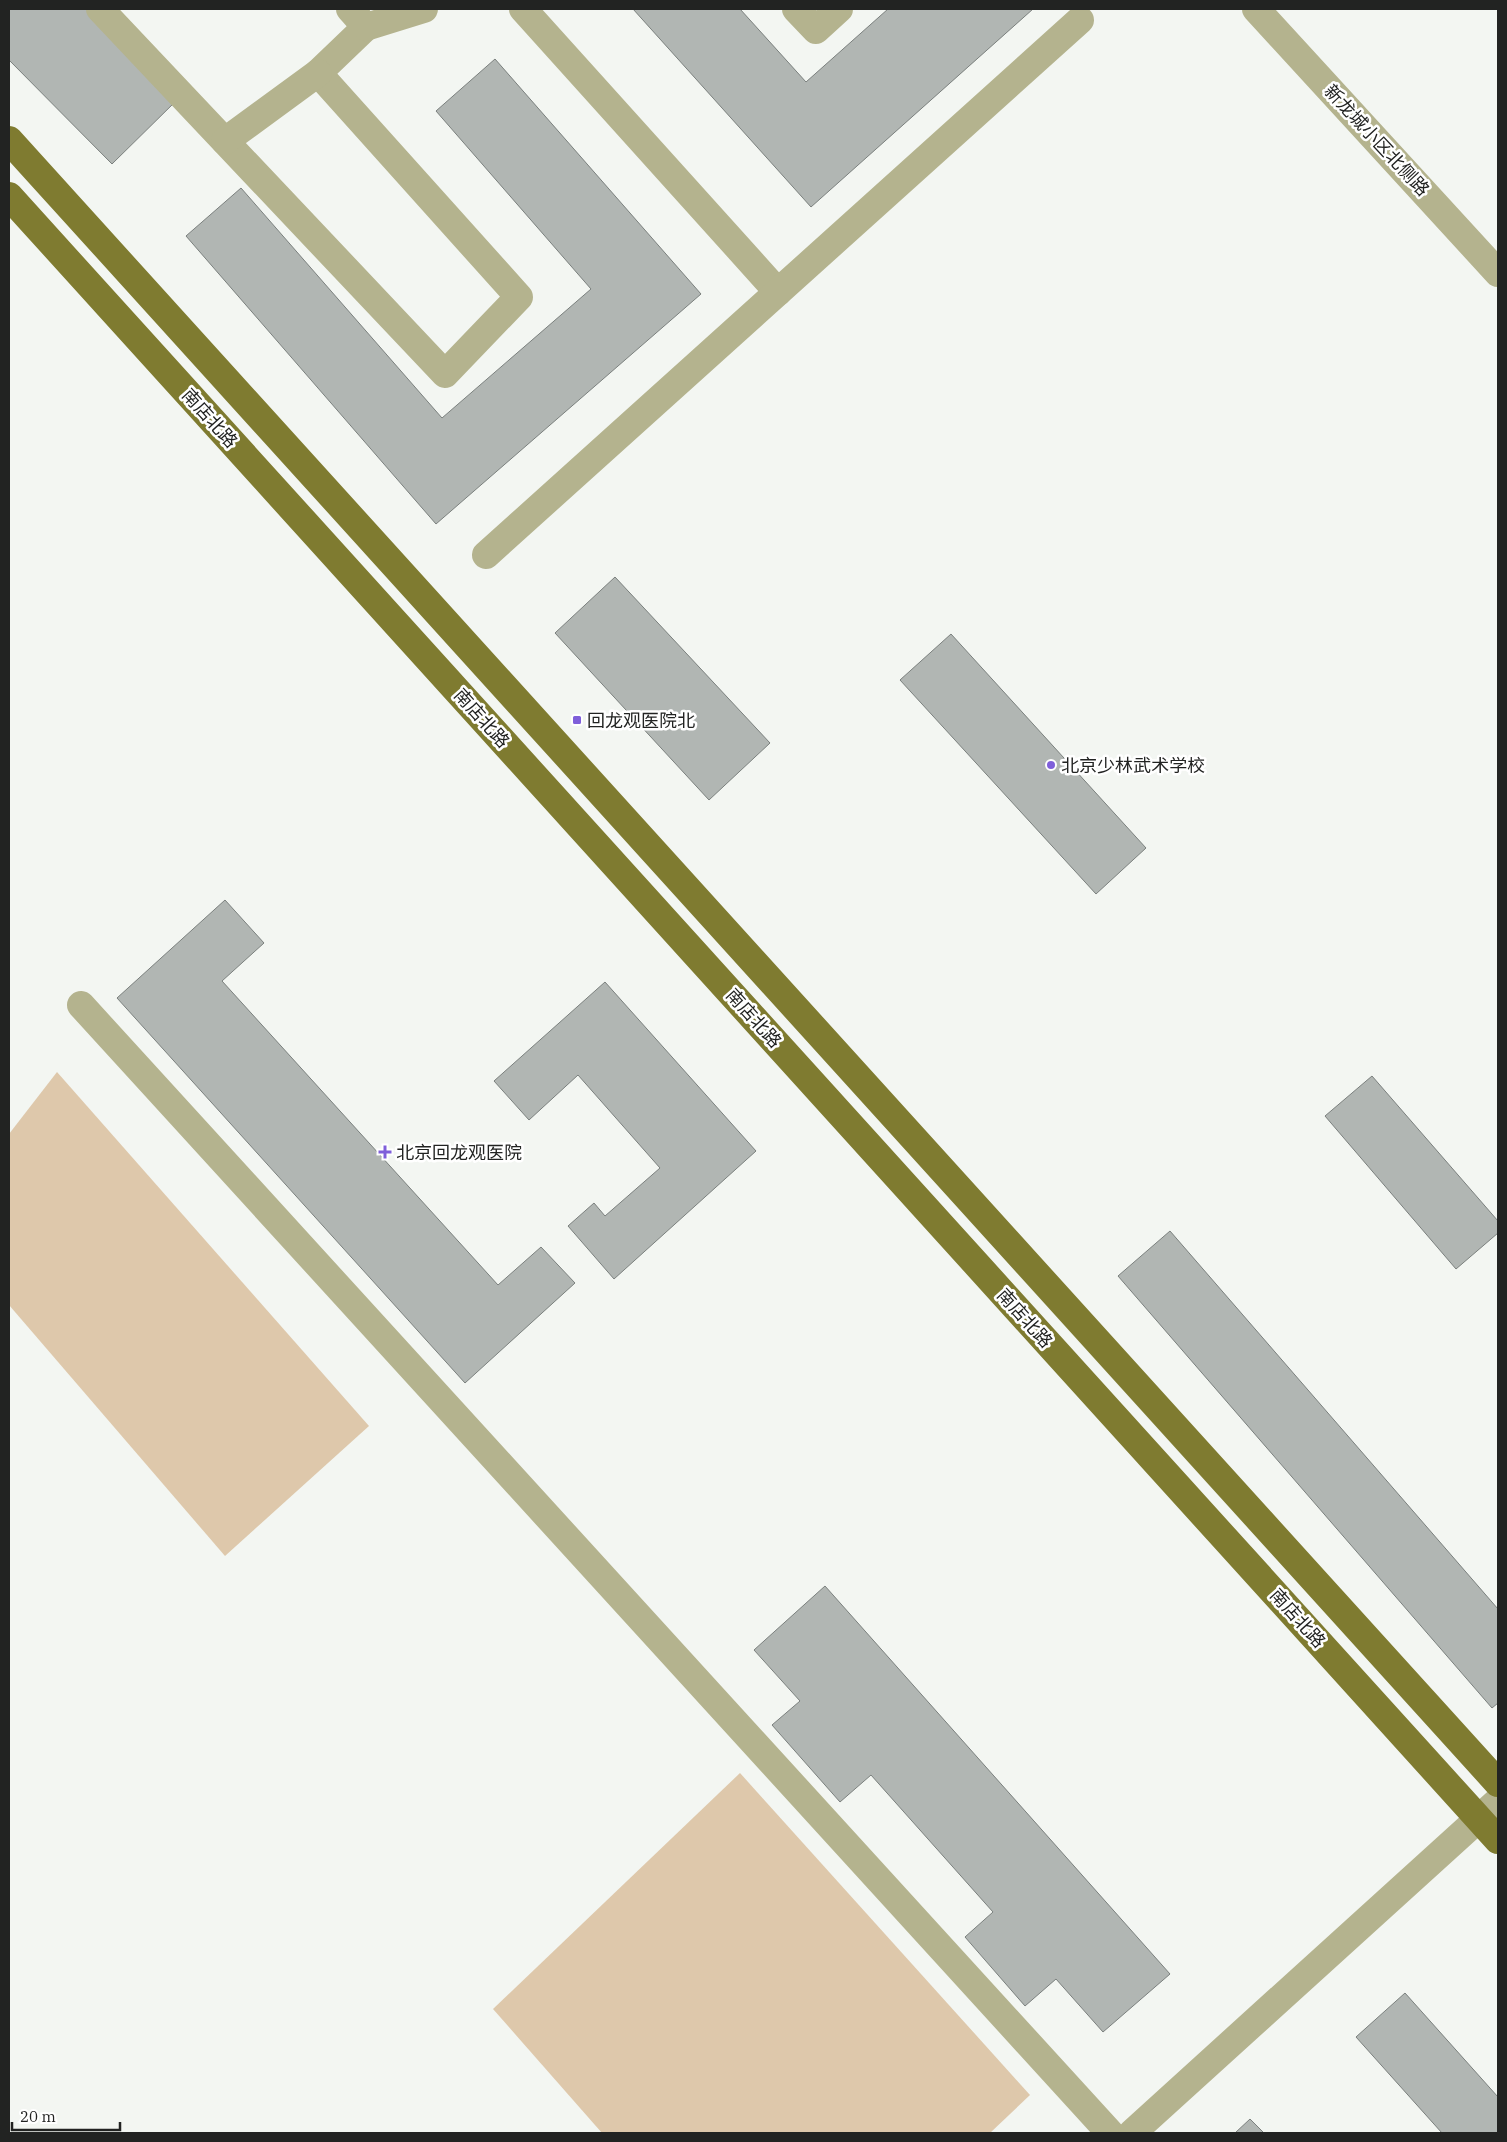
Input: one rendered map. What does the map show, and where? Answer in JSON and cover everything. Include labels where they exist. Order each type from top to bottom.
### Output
[{"type":"main road","points":[[9,140],[1498,1783]]},
{"type":"main road","name":"南店北路","points":[[9,196],[1489,1810],[1498,1840]]},
{"type":"street","points":[[100,9],[445,374],[519,297],[318,73]]},
{"type":"street","points":[[225,141],[318,73],[358,18],[424,9]]},
{"type":"street","points":[[523,9],[778,292]]},
{"type":"street","points":[[796,9],[816,30],[839,9]]},
{"type":"street","name":"新龙城小区北侧路","points":[[1256,9],[1498,273]]},
{"type":"street","points":[[486,555],[1080,20]]},
{"type":"street","points":[[81,1005],[1110,2133]]},
{"type":"street","points":[[1132,2133],[1489,1810]]},
{"type":"shaded area","points":[[57,1072],[369,1426],[225,1556],[9,1305],[9,1134]]},
{"type":"shaded area","points":[[740,1773],[1030,2095],[990,2133],[602,2133],[493,2009]]},
{"type":"building","points":[[9,9],[87,9],[177,100],[112,164],[9,60]]},
{"type":"building","points":[[633,9],[740,9],[806,82],[888,9],[1033,9],[811,207]]},
{"type":"building","points":[[495,59],[701,294],[436,524],[186,236],[241,188],[442,418],[591,289],[436,111]]},
{"type":"building","points":[[615,577],[770,743],[709,800],[555,633]]},
{"type":"building","points":[[951,634],[1146,848],[1096,894],[900,680]]},
{"type":"building","points":[[225,900],[264,943],[222,981],[498,1285],[541,1247],[575,1283],[465,1383],[117,998]]},
{"type":"building","points":[[605,982],[756,1151],[614,1279],[568,1226],[594,1203],[605,1216],[660,1168],[578,1075],[529,1120],[494,1081]]},
{"type":"building","points":[[1372,1076],[1498,1221],[1498,1233],[1456,1269],[1325,1116]]},
{"type":"building","points":[[1170,1231],[1498,1609],[1498,1703],[1492,1708],[1118,1276]]},
{"type":"building","points":[[825,1586],[1170,1974],[1103,2032],[1056,1979],[1025,2006],[965,1937],[993,1912],[871,1775],[840,1802],[772,1725],[800,1701],[754,1650]]},
{"type":"building","points":[[1405,1993],[1498,2097],[1498,2133],[1442,2133],[1356,2037]]},
{"type":"building","points":[[1250,2119],[1264,2133],[1235,2133]]},
{"type":"place","name":"回龙观医院北","points":[[577,720]]},
{"type":"place","name":"北京少林武术学校","points":[[1051,765]]},
{"type":"place","name":"北京回龙观医院","points":[[385,1152]]}]
